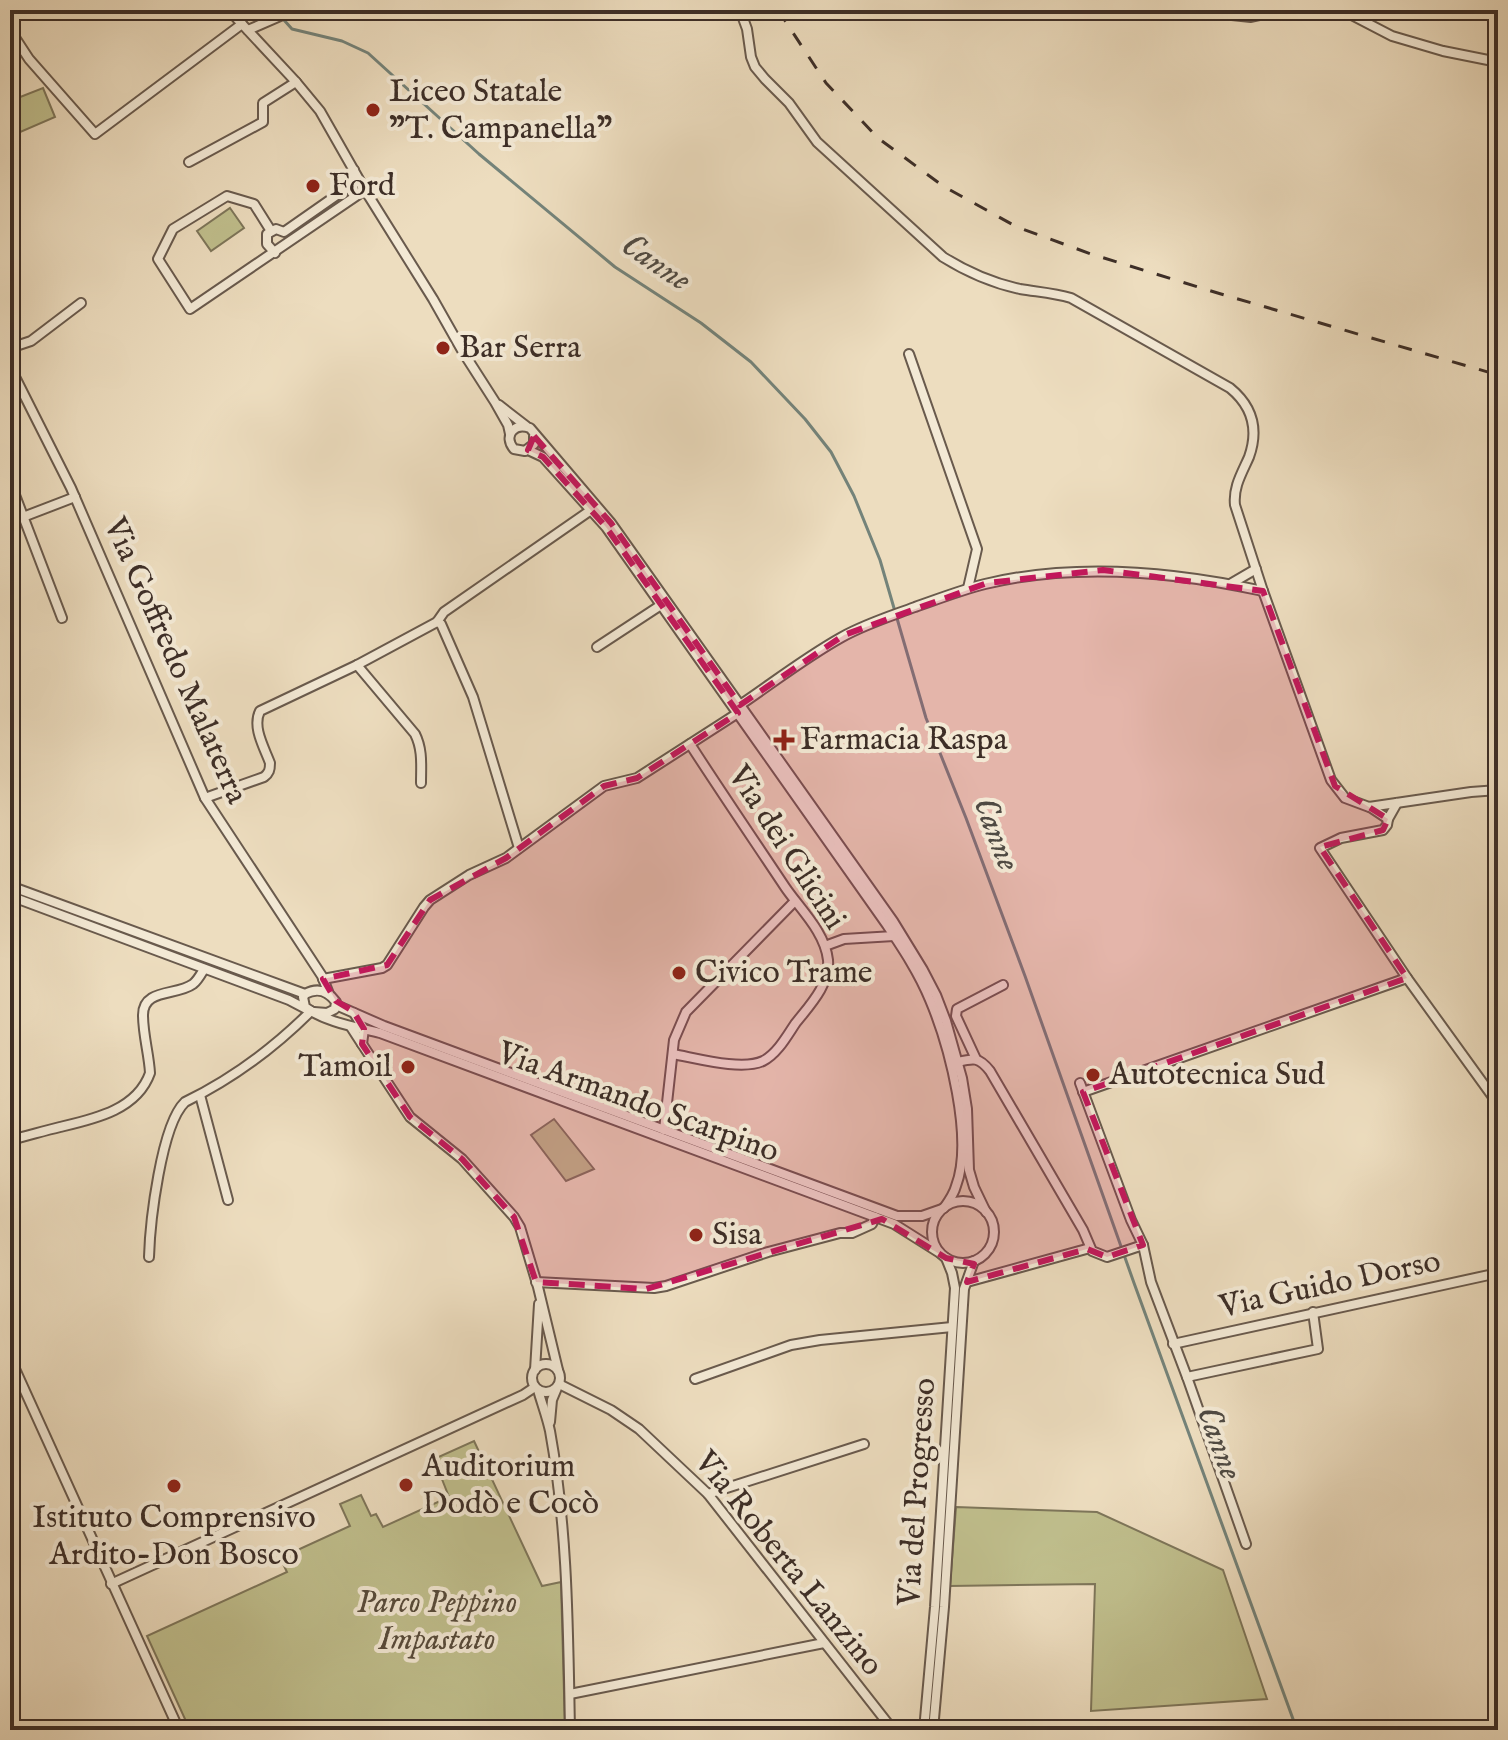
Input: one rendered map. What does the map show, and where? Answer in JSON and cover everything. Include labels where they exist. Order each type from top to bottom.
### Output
[{"type":"street","points":[[229,10],[320,111],[495,402],[508,425],[509,441],[514,449],[522,452],[528,450],[534,444],[534,436]]},
{"type":"street","points":[[740,10],[755,67],[789,103],[817,142],[943,257],[985,279],[1071,298],[1230,388],[1244,400],[1251,414],[1252,446],[1234,496],[1263,591],[1331,780],[1345,798],[1369,807],[1388,819]]},
{"type":"street","points":[[1184,10],[1251,17],[1283,10]]},
{"type":"street","points":[[1342,10],[1392,36],[1443,51],[1498,62]]},
{"type":"street","points":[[10,30],[29,59],[95,134],[245,27],[263,24],[292,11]]},
{"type":"street","points":[[189,162],[263,122],[263,103],[296,82]]},
{"type":"street","points":[[275,253],[266,239],[271,231],[284,232],[347,188],[354,170]]},
{"type":"street","points":[[271,231],[254,204],[227,196],[173,229],[158,259],[190,309],[365,190]]},
{"type":"street","points":[[10,348],[31,341],[81,303]]},
{"type":"street","points":[[909,354],[977,549],[968,588]]},
{"type":"street","name":"Via Goffredo Malaterra","points":[[10,367],[75,497],[205,798],[323,979],[329,994]]},
{"type":"street","points":[[495,402],[532,431],[611,523],[739,709],[894,936],[929,998],[955,1079],[960,1122],[960,1169],[956,1186],[936,1217],[932,1235],[943,1255],[955,1262],[965,1263],[983,1256],[993,1239],[994,1229],[969,1170],[967,1109],[958,1062],[936,995],[909,946],[739,709],[661,605],[606,527],[543,457],[528,450]]},
{"type":"street","points":[[510,435],[515,428],[527,427]]},
{"type":"street","points":[[10,482],[62,618]]},
{"type":"street","points":[[23,517],[75,497]]},
{"type":"street","points":[[205,798],[267,774],[270,763],[257,726],[260,711],[357,665],[437,622],[444,612],[591,510]]},
{"type":"street","points":[[1231,584],[1256,569]]},
{"type":"street","points":[[323,979],[387,965],[430,900],[469,875],[506,858],[604,786],[637,778],[690,744],[809,657],[844,635],[868,625],[968,588],[1077,571],[1146,573],[1263,591]]},
{"type":"street","points":[[597,647],[661,605]]},
{"type":"street","points":[[437,622],[441,624],[473,697],[519,848]]},
{"type":"street","points":[[357,665],[415,734],[422,759],[421,783]]},
{"type":"street","name":"Via dei Glicini","points":[[673,1054],[738,1064],[765,1060],[813,1002],[828,969],[825,946],[819,934],[690,744]]},
{"type":"street","points":[[1369,807],[1498,790]]},
{"type":"street","points":[[1397,803],[1383,830],[1341,838],[1320,848],[1407,978],[1498,1104]]},
{"type":"street","points":[[10,886],[305,994],[316,990],[329,994],[336,1002],[335,1009],[327,1013],[311,1011],[303,1003],[305,994]]},
{"type":"street","name":"Via Armando Scarpino","points":[[10,896],[289,1000],[351,1027],[380,1033],[894,1224],[943,1255]]},
{"type":"street","points":[[664,1130],[674,1040],[686,1012],[795,901]]},
{"type":"street","points":[[825,946],[844,939],[894,936]]},
{"type":"street","name":"Via Goffredo Malaterra","points":[[313,964],[317,975],[316,990]]},
{"type":"street","points":[[10,1140],[90,1121],[136,1096],[150,1073],[143,1014],[146,1002],[195,983],[204,969]]},
{"type":"street","points":[[1246,1544],[1151,1282],[1143,1245],[1081,1088],[1407,978]]},
{"type":"street","points":[[976,1059],[956,1016],[957,1009],[1003,985]]},
{"type":"street","name":"Via Armando Scarpino","points":[[336,1005],[384,1026],[897,1216],[922,1216],[943,1208]]},
{"type":"street","points":[[149,1257],[150,1222],[168,1134],[180,1107],[241,1070],[311,1011]]},
{"type":"street","points":[[353,1011],[364,1029],[362,1044]]},
{"type":"street","points":[[351,1027],[410,1117],[462,1159],[520,1227],[560,1377],[552,1400],[549,1430]]},
{"type":"street","points":[[958,1062],[976,1059],[990,1071],[1083,1230],[1092,1251],[1107,1257],[1143,1245]]},
{"type":"street","points":[[200,1095],[228,1200]]},
{"type":"street","points":[[943,1208],[952,1203],[970,1202],[986,1212]]},
{"type":"street","points":[[537,1285],[646,1289],[666,1286],[768,1252],[840,1233],[852,1233],[872,1224],[875,1217]]},
{"type":"street","points":[[967,1282],[1090,1248]]},
{"type":"street","name":"Via del Progresso","points":[[924,1730],[955,1288],[943,1255]]},
{"type":"street","name":"Via del Progresso","points":[[933,1730],[964,1289],[974,1261]]},
{"type":"street","name":"Via Guido Dorso","points":[[1173,1344],[1498,1273]]},
{"type":"street","points":[[537,1285],[538,1320],[532,1378],[549,1430],[564,1532],[570,1730]]},
{"type":"street","points":[[1187,1377],[1318,1349],[1313,1312]]},
{"type":"street","points":[[695,1379],[791,1345],[952,1327]]},
{"type":"street","points":[[10,1358],[179,1730]]},
{"type":"street","points":[[535,1370],[546,1364],[558,1370]]},
{"type":"street","points":[[537,1388],[546,1392],[558,1386]]},
{"type":"street","name":"Via Roberta Lanzino","points":[[558,1386],[611,1410],[639,1429],[708,1494],[893,1730]]},
{"type":"street","points":[[111,1584],[537,1388]]},
{"type":"street","points":[[708,1494],[864,1444]]},
{"type":"street","points":[[570,1694],[824,1643]]},
{"type":"highlighted area","points":[[534,436],[611,523],[740,705],[844,635],[987,583],[1103,570],[1263,591],[1335,786],[1388,819],[1383,830],[1320,847],[1407,978],[1083,1092],[1143,1245],[1107,1257],[1087,1249],[967,1282],[974,1264],[946,1258],[882,1219],[646,1289],[536,1282],[514,1217],[462,1159],[410,1117],[362,1044],[364,1029],[353,1011],[336,1001],[323,979],[387,965],[430,900],[506,858],[604,786],[637,778],[738,713],[606,527],[543,457],[528,450]]},
{"type":"green space","points":[[43,88],[55,117],[11,136],[10,101]]},
{"type":"green space","points":[[230,208],[244,228],[211,251],[197,231]]},
{"type":"green space","points":[[554,1119],[594,1169],[566,1181],[531,1135]]},
{"type":"green space","name":"Parco Peppino Impastato","points":[[474,1441],[542,1586],[561,1582],[565,1730],[190,1730],[147,1636],[287,1572],[280,1558],[350,1526],[340,1504],[361,1495],[371,1516],[376,1514],[383,1527],[449,1497],[434,1459]]},
{"type":"green space","points":[[956,1507],[1097,1512],[1223,1570],[1267,1699],[1091,1711],[1095,1584],[950,1586]]},
{"type":"waterway","name":"Canne","points":[[275,10],[292,29],[342,41],[368,53],[479,154],[615,267],[701,323],[751,362],[805,419],[831,452],[854,496],[880,560],[926,718],[1025,976],[1297,1730]]},
{"type":"railway","points":[[778,10],[826,83],[878,138],[943,186],[1017,227],[1091,254],[1498,375]]},
{"type":"place","name":"Liceo Statale \"T. Campanella\"","points":[[373,110]]},
{"type":"place","name":"Ford","points":[[313,186]]},
{"type":"place","name":"Bar Serra","points":[[443,348]]},
{"type":"place","name":"Farmacia Raspa","points":[[784,740]]},
{"type":"place","name":"Civico Trame","points":[[679,973]]},
{"type":"place","name":"Tamoil","points":[[408,1067]]},
{"type":"place","name":"Autotecnica Sud","points":[[1093,1075]]},
{"type":"place","name":"Sisa","points":[[696,1235]]},
{"type":"place","name":"Auditorium Dodò e Cocò","points":[[406,1485]]},
{"type":"place","name":"Istituto Comprensivo Ardito-Don Bosco","points":[[174,1486]]}]
